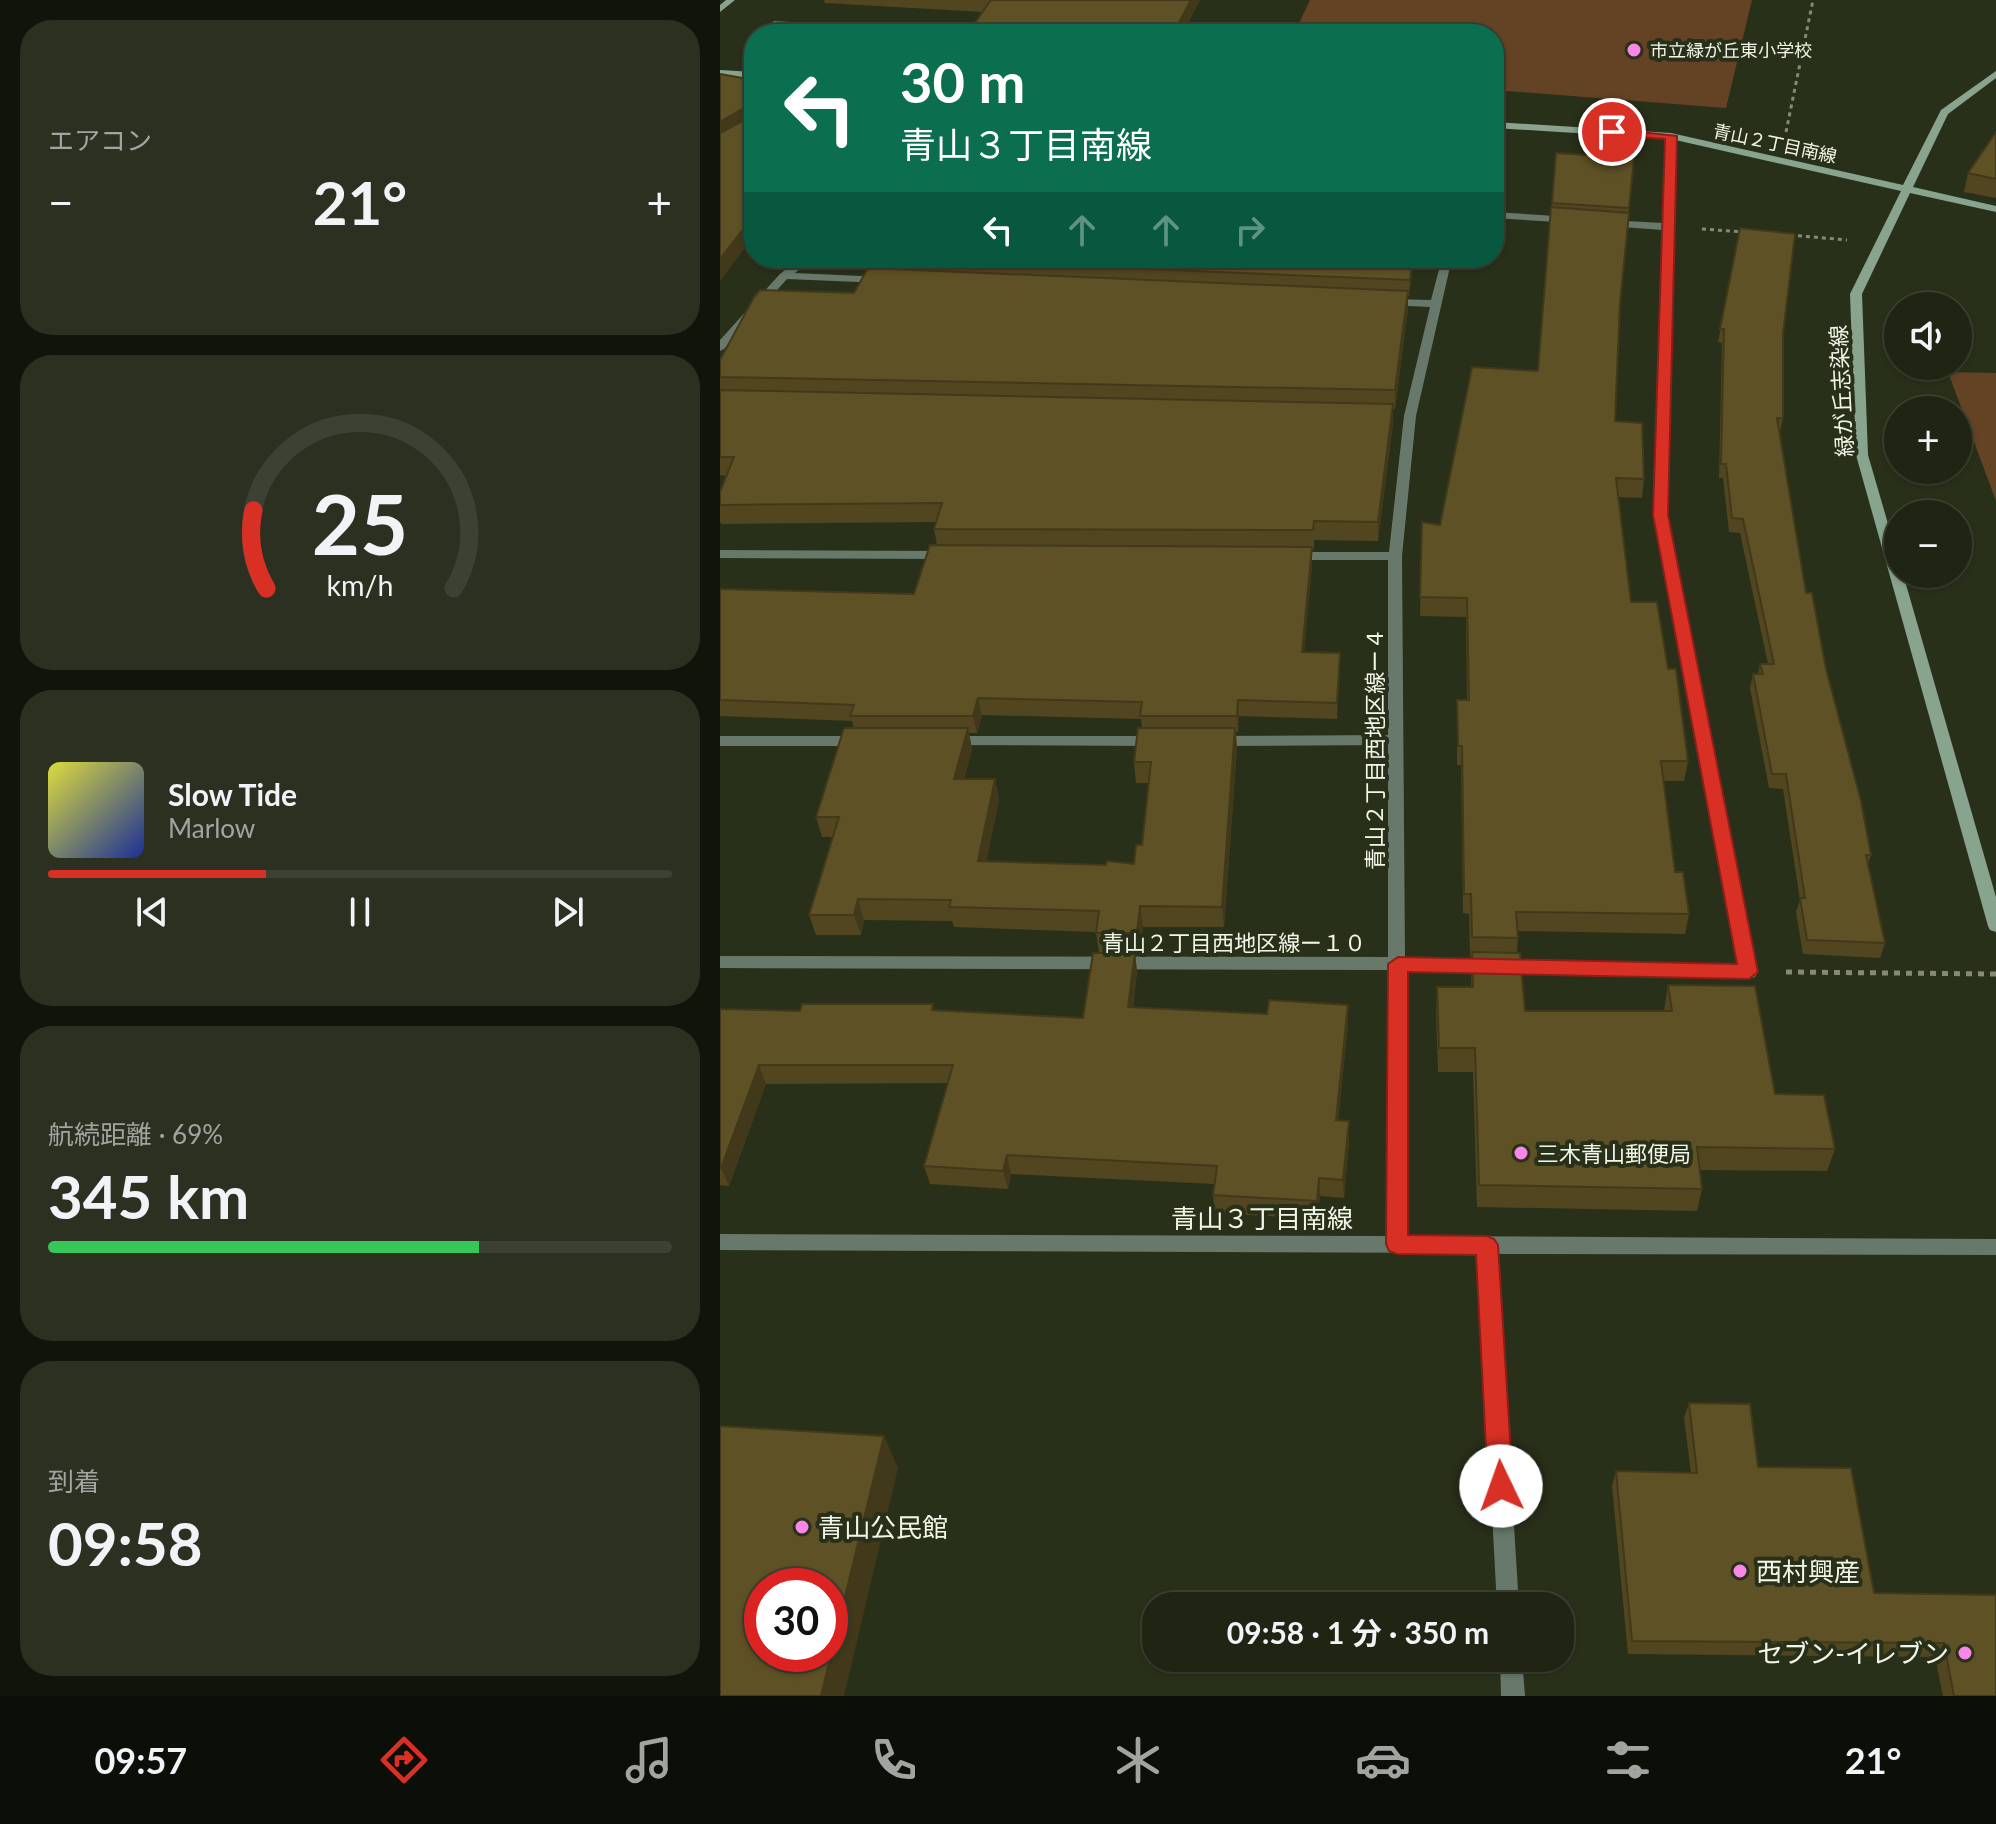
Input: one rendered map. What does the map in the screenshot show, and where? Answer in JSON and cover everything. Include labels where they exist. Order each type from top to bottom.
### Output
[{"type":"street","points":[[720,9],[731,0]]},
{"type":"street","points":[[720,73],[744,74]]},
{"type":"street","name":"緑が丘志染線","points":[[1996,74],[1944,112],[1856,294],[1862,455],[1996,926]]},
{"type":"street","name":"青山２丁目南線","points":[[1504,126],[1671,136],[1996,209]]},
{"type":"street","points":[[1671,136],[1661,515],[1749,972]]},
{"type":"street","points":[[1504,216],[1669,227]]},
{"type":"street","points":[[720,347],[794,268]]},
{"type":"street","name":"青山２丁目西地区線ー４","points":[[1397,1244],[1395,556],[1402,416],[1445,268]]},
{"type":"street","points":[[784,276],[895,281]]},
{"type":"street","points":[[1373,301],[1436,304]]},
{"type":"street","points":[[720,554],[956,555]]},
{"type":"street","points":[[1270,556],[1395,556]]},
{"type":"street","points":[[940,741],[1396,740]]},
{"type":"street","points":[[720,741],[877,741]]},
{"type":"street","name":"青山２丁目西地区線ー１０","points":[[720,962],[1398,964],[1749,972]]},
{"type":"street","name":"青山３丁目南線","points":[[720,1242],[1996,1247]]},
{"type":"street","points":[[1487,1245],[1507,1592]]},
{"type":"street","points":[[1512,1672],[1513,1696]]},
{"type":"path","points":[[1780,160],[1813,0]]},
{"type":"path","points":[[1669,227],[1744,232]]},
{"type":"path","points":[[1789,235],[1880,242]]},
{"type":"path","points":[[1749,972],[1996,974]]},
{"type":"shaded area","points":[[1310,0],[1752,0],[1726,108],[1504,91],[1504,24],[1299,24]]},
{"type":"shaded area","points":[[1972,372],[1996,373],[1996,501],[1972,436],[1972,396],[1957,396],[1951,380],[1972,380]]},
{"type":"water","points":[[774,21],[821,24],[771,24]]},
{"type":"building","points":[[991,0],[1191,0],[1178,24],[974,24]]},
{"type":"building","points":[[720,74],[744,78],[744,108],[720,122]]},
{"type":"building","points":[[744,120],[744,228],[720,259],[720,133]]},
{"type":"building","points":[[1996,132],[1996,179],[1968,173]]},
{"type":"building","points":[[1556,153],[1634,158],[1629,208],[1552,203]]},
{"type":"building","points":[[1551,207],[1629,213],[1620,303],[1615,421],[1642,423],[1644,479],[1616,478],[1631,602],[1657,602],[1668,669],[1676,669],[1688,761],[1661,761],[1675,872],[1683,872],[1689,914],[1516,912],[1518,938],[1472,937],[1471,894],[1464,894],[1462,746],[1458,746],[1457,700],[1469,700],[1467,598],[1420,597],[1422,522],[1440,525],[1472,367],[1538,371]]},
{"type":"building","points":[[1740,228],[1795,234],[1783,334],[1783,418],[1777,418],[1806,593],[1812,593],[1826,669],[1861,801],[1871,855],[1866,855],[1885,943],[1807,940],[1800,898],[1805,898],[1786,774],[1772,774],[1753,674],[1763,674],[1760,664],[1774,664],[1743,519],[1732,518],[1726,464],[1721,464],[1724,329],[1720,329]]},
{"type":"building","points":[[868,268],[1408,291],[1395,390],[720,377],[720,360],[760,290],[854,293]]},
{"type":"building","points":[[1124,268],[1412,268],[1410,280]]},
{"type":"building","points":[[720,390],[1393,404],[1378,522],[1314,521],[1313,530],[934,529],[942,503],[720,505],[720,492],[734,457],[720,457]]},
{"type":"building","points":[[930,545],[1312,547],[1302,652],[1340,653],[1337,703],[1238,700],[1237,716],[1140,716],[1142,702],[978,698],[973,716],[850,716],[854,705],[720,700],[720,589],[914,594]]},
{"type":"building","points":[[844,728],[968,728],[954,779],[995,779],[978,861],[1106,865],[1107,861],[1134,864],[1136,845],[1142,845],[1151,762],[1134,762],[1138,728],[1235,728],[1222,907],[1140,906],[1137,933],[1096,933],[1099,911],[949,907],[951,900],[858,899],[854,915],[809,915],[839,817],[816,817]]},
{"type":"building","points":[[1472,952],[1520,953],[1525,1011],[1672,1011],[1668,985],[1755,986],[1775,1094],[1824,1095],[1835,1149],[1697,1147],[1702,1189],[1479,1185],[1475,1048],[1439,1048],[1437,987],[1473,987]]},
{"type":"building","points":[[1093,953],[1135,953],[1128,1007],[1267,1014],[1269,1000],[1348,1005],[1336,1120],[1349,1121],[1343,1180],[1319,1178],[1317,1201],[1213,1195],[1217,1166],[1007,1155],[1003,1171],[924,1166],[953,1065],[759,1065],[720,1168],[720,1009],[800,1011],[802,1004],[933,1004],[932,1010],[1083,1018]]},
{"type":"building","name":"西村興産","points":[[1689,1403],[1750,1404],[1758,1467],[1851,1468],[1874,1593],[1996,1595],[1996,1696],[1954,1696],[1944,1643],[1632,1641],[1616,1471],[1697,1473]]},
{"type":"building","name":"青山公民館","points":[[720,1426],[884,1436],[848,1585],[848,1568],[744,1568],[744,1672],[827,1672],[821,1696],[720,1696]]},
{"type":"place","name":"市立緑が丘東小学校","points":[[1634,50]]},
{"type":"place","name":"三木青山郵便局","points":[[1521,1153]]},
{"type":"place","name":"青山公民館","points":[[802,1527]]},
{"type":"place","name":"西村興産","points":[[1740,1571]]},
{"type":"place","name":"セブン-イレブン","points":[[1965,1653]]},
{"type":"route","points":[[1501,1486],[1487,1245],[1397,1244],[1398,964],[1749,972],[1661,515],[1671,136],[1612,132]]}]
